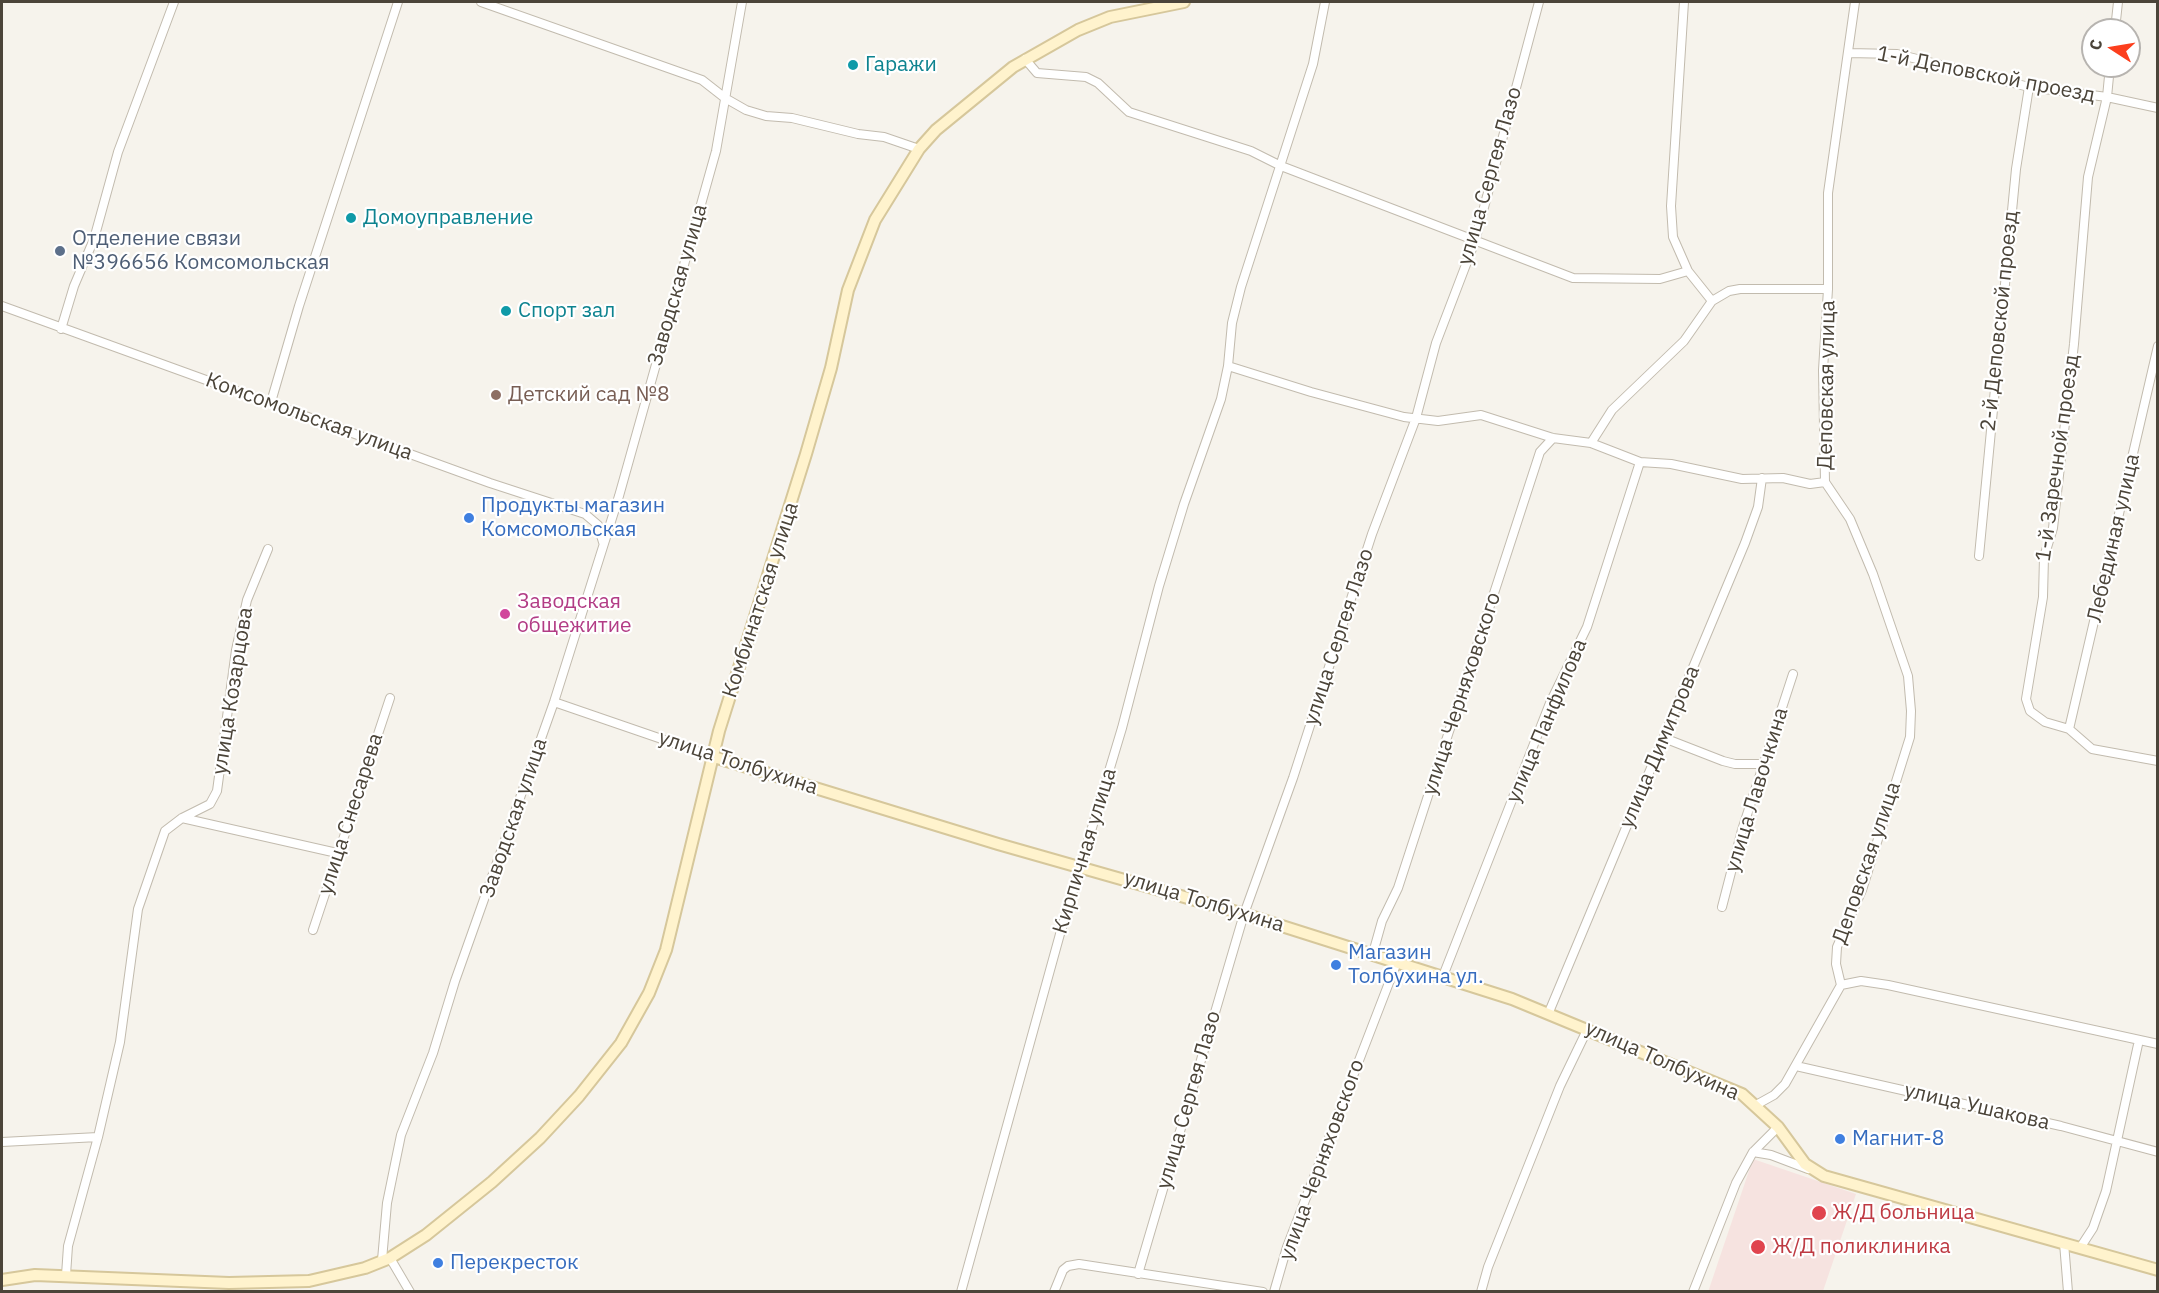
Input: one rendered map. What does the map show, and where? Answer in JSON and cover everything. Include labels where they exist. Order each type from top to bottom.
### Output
[{"type":"main road","name":"Комбинатская улица","points":[[386,1259],[426,1235],[492,1182],[540,1138],[579,1096],[621,1042],[649,993],[666,951],[719,731],[804,465],[831,368],[848,290],[875,220],[919,149],[936,130],[1025,59],[1077,30],[1110,17],[1184,2]]},
{"type":"main road","name":"улица Толбухина","points":[[714,757],[998,844],[1373,953],[1550,1012],[1719,1083],[1756,1105],[1778,1127],[1805,1164],[1815,1172],[1834,1180],[2157,1270]]},
{"type":"main road","points":[[2,1280],[35,1275],[66,1275],[230,1283],[309,1281],[341,1276],[386,1259]]},
{"type":"street","points":[[61,328],[74,286],[94,239],[118,152],[174,2]]},
{"type":"street","points":[[271,402],[299,306],[398,2]]},
{"type":"street","points":[[481,2],[702,80],[725,98],[766,116],[792,118],[858,134],[885,137],[919,149]]},
{"type":"street","name":"Заводская улица","points":[[386,1259],[387,1203],[401,1135],[433,1053],[455,981],[554,702],[619,496],[716,151],[742,2]]},
{"type":"street","points":[[1281,166],[1313,64],[1325,2]]},
{"type":"street","name":"улица Сергея Лазо","points":[[1138,1274],[1244,914],[1293,778],[1372,534],[1416,418],[1436,343],[1475,242],[1539,2]]},
{"type":"street","points":[[1684,2],[1671,206],[1673,237],[1688,271],[1712,301]]},
{"type":"street","name":"Деповская улица","points":[[1841,985],[1836,964],[1837,947],[1862,890],[1910,737],[1911,711],[1908,676],[1873,574],[1850,519],[1825,482],[1823,370],[1828,289],[1828,193],[1855,2]]},
{"type":"street","points":[[2116,18],[2118,2]]},
{"type":"street","name":"1-й Деповской проезд","points":[[1848,53],[1897,54],[2030,87],[2107,97],[2157,108]]},
{"type":"street","points":[[1025,59],[1037,73],[1086,77],[1098,83],[1130,112],[1251,151],[1281,166],[1573,278],[1654,279],[1688,271]]},
{"type":"street","name":"1-й Заречной проезд","points":[[2109,78],[2107,97],[2088,177],[2074,344],[2053,528],[2044,557],[2043,597],[2026,699],[2030,711],[2045,722],[2069,729],[2092,749],[2157,761]]},
{"type":"street","name":"2-й Деповской проезд","points":[[1979,555],[2016,169],[2030,87]]},
{"type":"street","name":"Кирпичная улица","points":[[961,1292],[1184,504],[1221,399],[1241,287],[1281,166]]},
{"type":"street","points":[[1591,443],[1612,410],[1684,340],[1712,301],[1729,291],[1740,289],[1828,289]]},
{"type":"street","name":"Комсомольская улица","points":[[2,306],[490,483],[585,514],[598,525],[603,542]]},
{"type":"street","name":"Лебединая улица","points":[[2069,729],[2157,346]]},
{"type":"street","points":[[1228,366],[1311,392],[1416,418],[1438,421],[1481,415],[1553,438],[1591,443],[1640,462],[1671,464],[1717,476],[1783,478],[1810,484],[1825,482]]},
{"type":"street","name":"улица Черняховского","points":[[1373,953],[1382,921],[1398,888],[1540,452],[1545,443],[1553,438]]},
{"type":"street","name":"улица Панфилова","points":[[1443,976],[1550,703],[1587,627],[1640,462]]},
{"type":"street","name":"улица Димитрова","points":[[1550,1012],[1745,543],[1758,507],[1762,478]]},
{"type":"street","name":"улица Козарцова","points":[[182,818],[210,804],[217,791],[236,650],[247,600],[268,549]]},
{"type":"street","name":"улица Лавочкина","points":[[1722,907],[1742,830],[1793,674]]},
{"type":"street","name":"улица Снесарева","points":[[313,930],[390,698]]},
{"type":"street","name":"улица Толбухина","points":[[554,702],[714,757]]},
{"type":"street","points":[[1664,738],[1729,763],[1763,764]]},
{"type":"street","points":[[66,1275],[68,1246],[98,1137],[120,1042],[138,909],[165,831],[182,818],[337,854]]},
{"type":"street","name":"улица Черняховского","points":[[1274,1292],[1287,1247],[1397,962]]},
{"type":"street","points":[[1756,1105],[1774,1095],[1796,1066],[1841,985],[1861,981],[2157,1044]]},
{"type":"street","points":[[1480,1292],[1560,1086],[1588,1028]]},
{"type":"street","points":[[2080,1248],[2093,1228],[2106,1191],[2139,1040]]},
{"type":"street","name":"улица Ушакова","points":[[1796,1066],[2061,1126],[2157,1152]]},
{"type":"street","points":[[1693,1292],[1736,1183],[1753,1152],[1778,1127]]},
{"type":"street","points":[[2,1142],[98,1137]]},
{"type":"street","name":"улица Толбухина","points":[[1753,1152],[1771,1155],[1815,1172]]},
{"type":"street","points":[[2064,1243],[2068,1292]]},
{"type":"street","points":[[386,1259],[410,1292]]},
{"type":"street","points":[[1054,1292],[1063,1270],[1068,1266],[1079,1264],[1138,1274],[1221,1283],[1263,1292]]},
{"type":"shaded area","points":[[1753,1159],[1856,1194],[1823,1291],[1708,1292]]},
{"type":"place","name":"Гаражи","points":[[853,65]]},
{"type":"place","name":"Домоуправление","points":[[351,218]]},
{"type":"place","name":"Отделение связи №396656 Комсомольская","points":[[60,251]]},
{"type":"place","name":"Спорт зал","points":[[506,311]]},
{"type":"place","name":"Детский сад №8","points":[[496,395]]},
{"type":"place","name":"Продукты магазин Комсомольская","points":[[469,518]]},
{"type":"place","name":"Заводская общежитие","points":[[505,614]]},
{"type":"place","name":"Магазин Толбухина ул.","points":[[1336,965]]},
{"type":"place","name":"Магнит-8","points":[[1840,1139]]},
{"type":"place","name":"Ж/Д больница","points":[[1819,1213]]},
{"type":"place","name":"Ж/Д поликлиника","points":[[1758,1247]]},
{"type":"place","name":"Перекресток","points":[[438,1263]]}]
